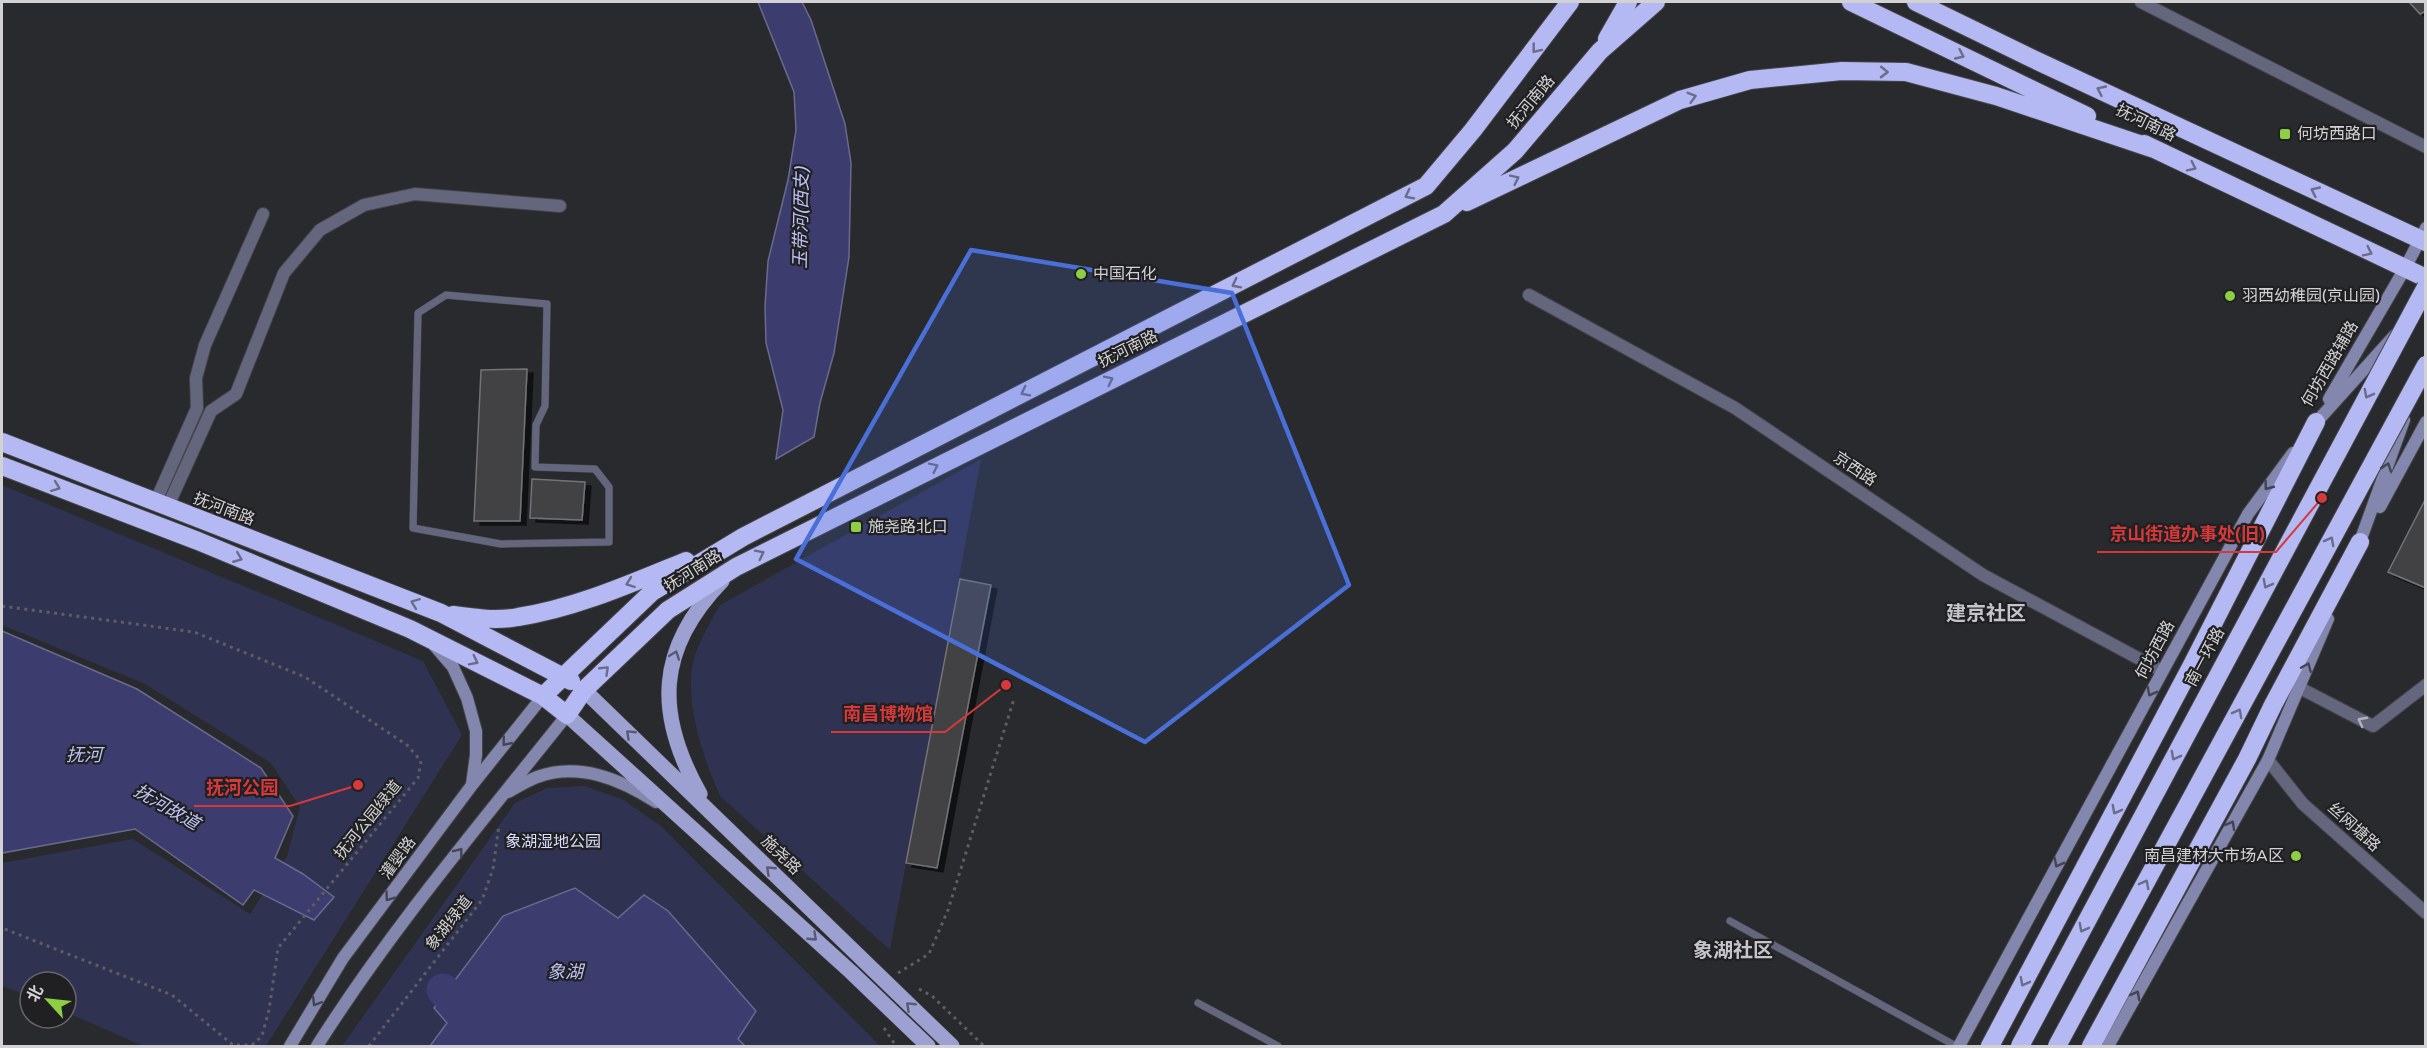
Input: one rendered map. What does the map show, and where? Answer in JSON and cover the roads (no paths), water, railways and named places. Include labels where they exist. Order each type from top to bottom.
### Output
[{"type":"highway","points":[[1556,22],[1564,2]]},
{"type":"highway","name":"抚河南路","points":[[543,696],[562,675],[652,592],[743,537],[1426,186],[1473,130],[1570,2]]},
{"type":"highway","points":[[1600,51],[1628,2]]},
{"type":"highway","name":"抚河南路","points":[[567,715],[584,690],[668,610],[736,567],[1444,213],[1515,151],[1600,51],[1656,2]]},
{"type":"highway","name":"抚河南路","points":[[1851,2],[2404,270],[2426,278]]},
{"type":"highway","name":"抚河南路","points":[[1916,2],[2031,58],[2423,236]]},
{"type":"highway","points":[[1444,213],[1680,100],[1750,80],[1842,70],[1906,72],[1996,96],[2154,149]]},
{"type":"highway","name":"南一环路","points":[[2020,1047],[2426,287]]},
{"type":"highway","points":[[2057,1047],[2426,365]]},
{"type":"highway","points":[[1990,1047],[2192,666],[2316,422]]},
{"type":"highway","name":"抚河南路","points":[[2,442],[161,506],[441,613],[562,675],[584,690]]},
{"type":"highway","points":[[2,466],[198,541],[427,637],[543,696],[567,715]]},
{"type":"highway","points":[[441,613],[474,618],[517,618],[571,604],[633,583],[743,537]]},
{"type":"highway","points":[[2091,1047],[2247,759],[2273,705],[2360,542]]},
{"type":"main road","name":"何坊西路辅路","points":[[2316,422],[2423,236]]},
{"type":"main road","name":"何坊西路","points":[[1957,1047],[2248,514],[2316,422],[2426,300]]},
{"type":"main road","points":[[2108,1047],[2268,760],[2360,542],[2426,358]]},
{"type":"main road","points":[[2360,542],[2426,422]]},
{"type":"main road","points":[[709,809],[685,766],[674,735],[668,695],[672,659],[704,600],[736,567]]},
{"type":"main road","points":[[427,637],[453,667],[467,698],[476,731],[472,785]]},
{"type":"main road","name":"施尧路","points":[[584,690],[952,1047]]},
{"type":"main road","name":"灌婴路","points":[[290,1047],[343,958],[472,785],[543,696]]},
{"type":"main road","points":[[317,1047],[372,965],[567,715],[693,828],[928,1047]]},
{"type":"main road","points":[[504,794],[536,778],[560,771],[578,771],[619,781],[693,828]]},
{"type":"street","points":[[2141,2],[2426,147]]},
{"type":"street","points":[[161,506],[211,411],[236,394],[284,273],[320,230],[364,205],[415,194],[560,206]]},
{"type":"street","points":[[161,506],[197,408],[196,378],[205,345],[263,214]]},
{"type":"street","name":"京西路","points":[[1529,295],[1735,408],[1983,575],[2162,671]]},
{"type":"street","points":[[2298,687],[2373,726],[2426,685]]},
{"type":"street","name":"丝网塘路","points":[[2268,760],[2303,804],[2426,913]]},
{"type":"lane","points":[[446,295],[546,304],[545,406],[536,425],[535,467],[595,469],[609,487],[609,542],[501,544],[413,528],[418,314],[446,295]]},
{"type":"lane","points":[[1730,921],[1957,1047]]},
{"type":"lane","points":[[1198,1003],[1278,1047]]},
{"type":"water","name":"玉带河(西支)","points":[[758,2],[802,2],[811,20],[845,124],[851,163],[849,257],[834,353],[820,403],[814,437],[776,459],[783,410],[766,343],[765,306],[768,261],[788,180],[796,130],[794,92]]},
{"type":"water","name":"抚河","points":[[2,631],[137,689],[261,768],[293,816],[275,858],[303,874],[334,897],[314,920],[254,890],[243,905],[135,829],[2,853]]},
{"type":"water","name":"象湖","points":[[575,888],[618,918],[644,895],[668,911],[756,1011],[738,1039],[745,1046],[430,1046],[447,1023],[434,1008],[503,916]]},
{"type":"waterway","name":"抚河故道","points":[[443,990],[446,993]]},
{"type":"place","name":"何坊西路口","points":[[2285,134]]},
{"type":"place","name":"中国石化","points":[[1081,274]]},
{"type":"place","name":"羽西幼稚园(京山园)","points":[[2230,296]]},
{"type":"place","name":"京山街道办事处(旧)","points":[[2322,498]]},
{"type":"place","name":"施尧路北口","points":[[856,527]]},
{"type":"place","name":"南昌博物馆","points":[[1006,685]]},
{"type":"place","name":"抚河公园","points":[[358,785]]},
{"type":"place","name":"南昌建材大市场A区","points":[[2296,856]]},
{"type":"district","name":"建京社区","points":[[1986,614]]},
{"type":"district","name":"象湖社区","points":[[1733,951]]},
{"type":"park label","name":"象湖湿地公园","points":[[553,842]]}]
